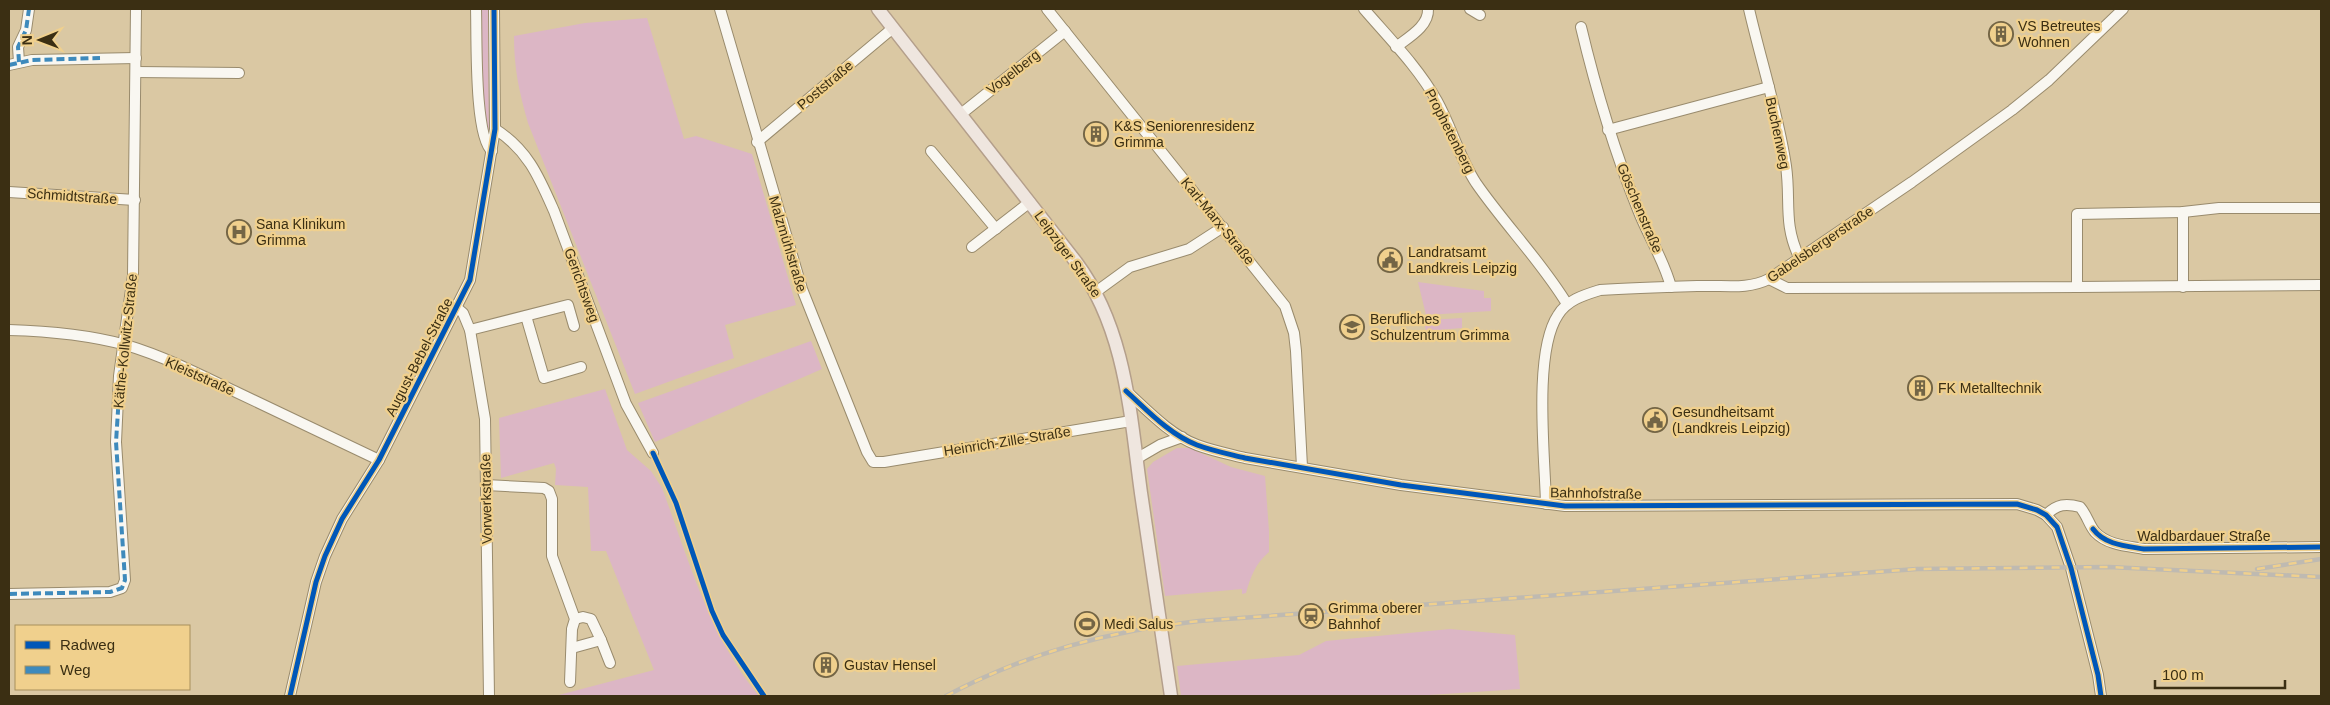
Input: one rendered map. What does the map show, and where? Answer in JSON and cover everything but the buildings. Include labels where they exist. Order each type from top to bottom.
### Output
[{"type":"main road","name":"Leipziger Straße","points":[[878,9],[1030,202],[1097,292],[1113,331],[1122,363],[1171,696]]},
{"type":"street","points":[[28,9],[26,30],[18,47],[14,64],[32,60],[136,58]]},
{"type":"street","name":"Käthe-Kollwitz-Straße","points":[[9,594],[110,592],[122,588],[125,580],[116,442],[119,376],[133,275],[136,9]]},
{"type":"street","points":[[476,9],[478,80],[483,133],[485,142],[492,151]]},
{"type":"street","name":"August-Bebel-Straße","points":[[290,696],[316,582],[325,556],[342,519],[379,460],[470,280],[495,128],[494,9]]},
{"type":"street","name":"Malzmühlstraße","points":[[720,9],[757,142],[802,289],[818,334],[867,452],[873,462],[884,462]]},
{"type":"street","name":"Karl-Marx-Straße","points":[[1047,9],[1223,227],[1280,299],[1289,314],[1296,351],[1302,467]]},
{"type":"street","name":"Prophetenberg","points":[[1364,9],[1423,78],[1438,102],[1463,162],[1476,182],[1556,285],[1567,304]]},
{"type":"street","points":[[1396,47],[1425,23],[1428,9]]},
{"type":"street","points":[[1470,9],[1480,15]]},
{"type":"street","name":"Buchenweg","points":[[1749,9],[1787,169],[1789,227],[1799,257]]},
{"type":"street","name":"Gabelsbergerstraße","points":[[1546,504],[1543,380],[1545,347],[1554,322],[1567,304],[1585,294],[1600,290],[1756,286],[1912,182],[2012,110],[2049,80],[2123,9]]},
{"type":"street","name":"Göschenstraße","points":[[1581,27],[1608,130],[1638,212],[1668,274],[1671,287]]},
{"type":"street","name":"Poststraße","points":[[757,142],[893,28]]},
{"type":"street","name":"Vogelberg","points":[[961,114],[1065,31]]},
{"type":"street","points":[[136,72],[239,73]]},
{"type":"street","points":[[1608,130],[1769,87]]},
{"type":"street","name":"Gerichtsweg","points":[[495,128],[512,140],[530,163],[543,186],[626,404],[653,453]]},
{"type":"street","points":[[931,151],[996,229]]},
{"type":"street","name":"Schmidtstraße","points":[[9,192],[135,200]]},
{"type":"street","points":[[972,248],[1030,202]]},
{"type":"street","points":[[2077,287],[2077,214],[2183,212],[2219,208],[2321,208]]},
{"type":"street","points":[[2183,212],[2184,287]]},
{"type":"street","points":[[1097,292],[1130,267],[1190,248],[1223,227]]},
{"type":"street","points":[[1769,279],[1787,288],[2321,285]]},
{"type":"street","points":[[470,330],[568,305],[574,326]]},
{"type":"street","name":"Vorwerkstraße","points":[[457,308],[462,313],[470,330],[485,419],[489,696]]},
{"type":"street","points":[[526,316],[544,378],[582,367]]},
{"type":"street","name":"Kleiststraße","points":[[9,330],[33,331],[124,345],[195,372],[379,460]]},
{"type":"street","name":"Bahnhofstraße","points":[[1126,391],[1182,437],[1195,444],[1216,451],[1410,486],[1565,506],[2017,504],[2046,515]]},
{"type":"street","name":"Heinrich-Zille-Straße","points":[[884,462],[1131,421]]},
{"type":"street","points":[[1136,459],[1155,448],[1182,437]]},
{"type":"street","points":[[486,485],[544,488],[549,491],[552,499],[552,556],[575,619],[572,629],[570,682]]},
{"type":"street","name":"Waldbardauer Straße","points":[[2046,515],[2052,509],[2062,505],[2080,507],[2096,533],[2118,545],[2144,548],[2321,547]]},
{"type":"street","points":[[2046,515],[2057,527],[2066,550],[2098,675],[2101,696]]},
{"type":"street","points":[[575,619],[583,617],[590,619],[610,663]]},
{"type":"street","points":[[572,648],[601,640]]},
{"type":"shaded area","points":[[479,9],[488,9],[489,137],[487,136],[483,98]]},
{"type":"shaded area","points":[[647,18],[684,139],[696,136],[752,154],[796,305],[725,325],[734,358],[635,394],[528,123],[518,80],[514,36],[585,23]]},
{"type":"shaded area","points":[[1418,282],[1484,291],[1484,298],[1491,298],[1491,311],[1426,315]]},
{"type":"shaded area","points":[[1462,318],[1462,328],[1426,331],[1425,326],[1428,320]]},
{"type":"shaded area","points":[[811,341],[822,369],[655,442],[638,403]]},
{"type":"shaded area","points":[[605,389],[627,450],[651,471],[662,488],[691,569],[714,623],[727,649],[759,696],[555,696],[654,670],[606,551],[591,551],[588,487],[555,485],[556,469],[554,463],[501,478],[499,418]]},
{"type":"shaded area","points":[[1177,448],[1190,448],[1231,467],[1265,476],[1269,552],[1254,571],[1246,593],[1242,594],[1242,589],[1165,596],[1147,469],[1153,462]]},
{"type":"shaded area","points":[[1450,629],[1515,635],[1520,689],[1414,696],[1181,696],[1177,666],[1299,655],[1326,641]]},
{"type":"railway","points":[[2257,569],[2321,559]]},
{"type":"railway","points":[[946,696],[1007,668],[1069,646],[1132,631],[1199,621],[1917,569],[2109,567],[2321,577]]},
{"type":"marked path","points":[[19,62],[18,47],[26,30],[29,9]]},
{"type":"marked path","points":[[9,65],[32,60],[100,58]]},
{"type":"marked path","points":[[9,594],[110,592],[122,588],[125,580],[116,442],[121,364]]},
{"type":"cycle path","points":[[290,696],[316,582],[325,556],[342,519],[379,460],[470,280],[495,129],[494,9]]},
{"type":"cycle path","points":[[1126,391],[1168,429],[1187,441],[1203,447],[1245,458],[1401,485],[1565,506],[2017,504],[2037,510],[2046,515],[2057,527],[2071,568],[2098,675],[2101,696]]},
{"type":"cycle path","points":[[653,453],[676,503],[712,611],[723,635],[764,696]]},
{"type":"cycle path","points":[[2093,529],[2110,542],[2144,549],[2321,547]]},
{"type":"place","name":"VS Betreutes Wohnen","points":[[2001,34]]},
{"type":"place","name":"K&S Seniorenresidenz Grimma","points":[[1096,134]]},
{"type":"place","name":"Sana Klinikum Grimma","points":[[239,232]]},
{"type":"place","name":"Landratsamt Landkreis Leipzig","points":[[1390,260]]},
{"type":"place","name":"Berufliches Schulzentrum Grimma","points":[[1352,327]]},
{"type":"place","name":"FK Metalltechnik","points":[[1920,388]]},
{"type":"place","name":"Gesundheitsamt (Landkreis Leipzig)","points":[[1655,420]]},
{"type":"place","name":"Grimma oberer Bahnhof","points":[[1311,616]]},
{"type":"place","name":"Medi Salus","points":[[1087,624]]},
{"type":"place","name":"Gustav Hensel","points":[[826,665]]}]
